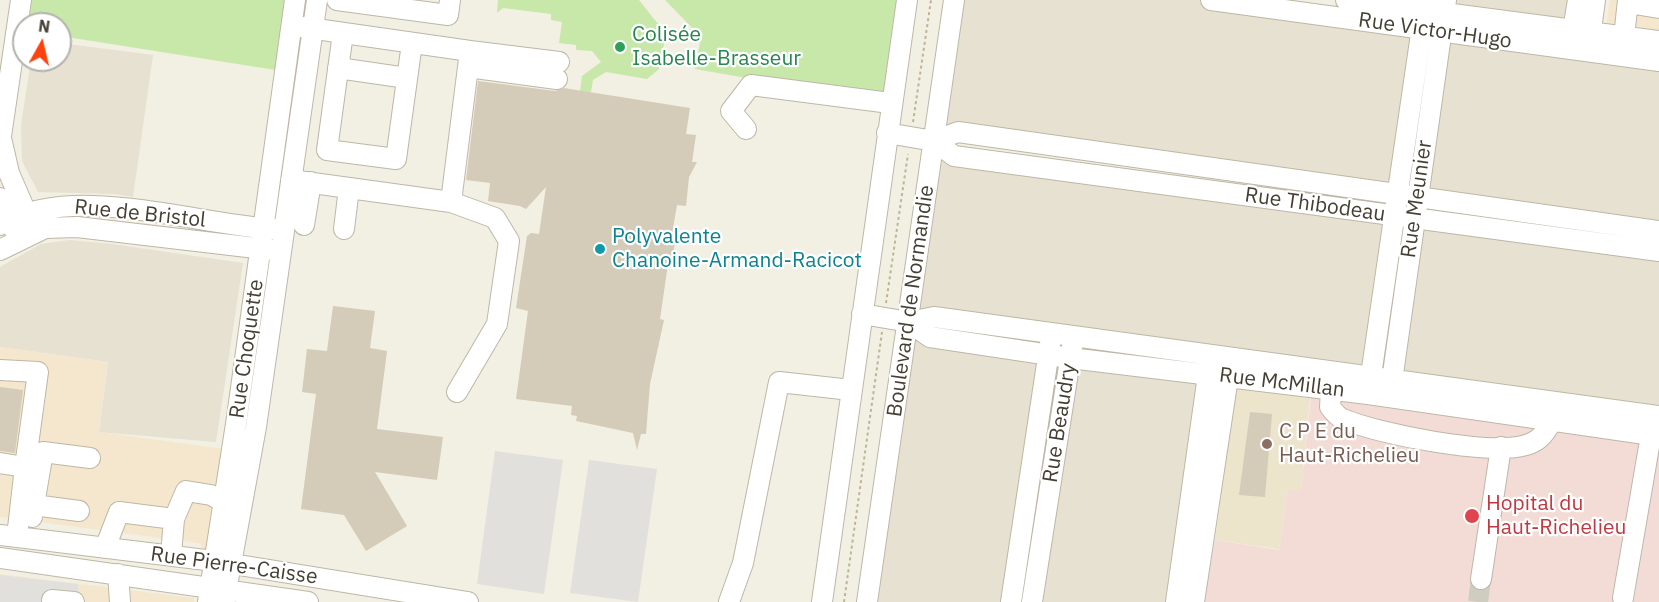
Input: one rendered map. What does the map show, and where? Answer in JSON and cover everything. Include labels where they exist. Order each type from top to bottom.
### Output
[{"type":"street","points":[[12,219],[9,173],[1,140],[21,0]]},
{"type":"street","name":"Rue Choquette","points":[[223,562],[224,502],[295,0]]},
{"type":"street","name":"Rue Choquette","points":[[217,595],[223,562],[243,505],[280,252],[284,230],[301,181],[303,99],[317,0]]},
{"type":"street","points":[[339,0],[448,15],[450,0]]},
{"type":"street","points":[[822,602],[890,103],[907,0]]},
{"type":"street","name":"Boulevard de Normandie","points":[[867,602],[954,0]]},
{"type":"street","name":"Rue Victor-Hugo","points":[[1211,0],[1424,13],[1582,30],[1659,61]]},
{"type":"street","name":"Rue Victor-Hugo","points":[[1346,0],[1424,13]]},
{"type":"street","points":[[1578,0],[1582,30]]},
{"type":"street","points":[[1579,50],[1582,30],[1595,0]]},
{"type":"street","points":[[1623,46],[1628,2],[1659,8]]},
{"type":"street","name":"Rue Meunier","points":[[1391,390],[1414,219],[1407,195],[1424,13]]},
{"type":"street","name":"Rue Victor-Hugo","points":[[1444,15],[1579,50],[1659,41]]},
{"type":"street","name":"Rue Meunier","points":[[1369,386],[1395,215],[1407,195],[1444,15]]},
{"type":"street","points":[[291,26],[412,43],[469,59],[558,70]]},
{"type":"street","points":[[343,33],[327,150],[396,159],[412,43]]},
{"type":"street","points":[[451,202],[469,59]]},
{"type":"street","points":[[338,68],[407,78]]},
{"type":"street","points":[[746,129],[731,111],[751,85],[890,103]]},
{"type":"street","points":[[282,95],[303,99]]},
{"type":"street","name":"Rue Thibodeau","points":[[934,141],[958,132],[1659,231]]},
{"type":"street","name":"Rue Thibodeau","points":[[887,133],[934,141],[954,156],[1659,251]]},
{"type":"street","points":[[1190,188],[1194,166]]},
{"type":"street","points":[[304,225],[301,181],[451,202],[495,218],[509,241],[497,324],[457,392]]},
{"type":"street","points":[[344,229],[349,188]]},
{"type":"street","points":[[0,198],[12,219],[26,236]]},
{"type":"street","name":"Rue de Bristol","points":[[12,219],[69,205],[102,207],[284,230]]},
{"type":"street","points":[[1582,240],[1585,220]]},
{"type":"street","name":"Rue de Bristol","points":[[0,250],[45,228],[77,227],[280,252]]},
{"type":"street","name":"Rue McMillan","points":[[862,314],[909,322],[934,317],[1073,338],[1210,365],[1369,386],[1552,421],[1655,435]]},
{"type":"street","name":"Rue McMillan","points":[[909,322],[930,337],[1070,358],[1210,365]]},
{"type":"street","name":"Rue Beaudry","points":[[1011,602],[1052,335]]},
{"type":"street","name":"Rue Beaudry","points":[[1032,602],[1073,338]]},
{"type":"street","points":[[1194,602],[1192,555],[1210,365]]},
{"type":"street","points":[[1176,602],[1192,555],[1229,368]]},
{"type":"street","points":[[0,370],[38,372],[15,536]]},
{"type":"street","points":[[1332,381],[1329,406],[1341,418],[1402,435],[1475,446],[1524,446],[1541,439],[1552,421]]},
{"type":"street","points":[[729,602],[743,563],[780,382],[851,390]]},
{"type":"street","name":"Rue McMillan","points":[[1391,390],[1659,416]]},
{"type":"street","points":[[236,424],[256,427]]},
{"type":"street","points":[[1623,597],[1655,435]]},
{"type":"street","points":[[1481,579],[1501,447]]},
{"type":"street","points":[[15,536],[34,505],[43,452],[90,458]]},
{"type":"street","points":[[0,463],[26,467]]},
{"type":"street","points":[[171,555],[174,519],[186,491],[211,495],[224,502],[243,505]]},
{"type":"street","name":"Rue Beaudry","points":[[1026,504],[1048,507]]},
{"type":"street","points":[[34,505],[79,511]]},
{"type":"street","points":[[105,548],[107,537],[119,512],[174,519]]},
{"type":"street","name":"Rue Pierre-Caisse","points":[[15,536],[223,562],[468,602]]},
{"type":"street","name":"Rue Pierre-Caisse","points":[[0,558],[118,574],[217,595],[308,602]]},
{"type":"street","points":[[118,574],[120,602]]},
{"type":"street","points":[[52,600],[74,602]]},
{"type":"shaded area","points":[[954,0],[1211,0],[1421,29],[1398,194],[958,132],[935,140],[954,156],[1395,215],[1370,378],[910,322],[1048,354],[1011,602],[867,602]]},
{"type":"shaded area","points":[[1446,0],[1586,0],[1582,30],[1444,12]]},
{"type":"shaded area","points":[[1610,0],[1659,0],[1659,42],[1605,34]]},
{"type":"shaded area","points":[[1441,32],[1659,61],[1659,231],[1416,197]]},
{"type":"shaded area","points":[[72,45],[153,55],[133,197],[115,194],[38,192],[22,161],[21,125],[29,72],[72,72]]},
{"type":"shaded area","points":[[1415,219],[1659,252],[1659,416],[1390,383]]},
{"type":"shaded area","points":[[69,240],[243,263],[216,442],[99,432],[108,362],[0,347],[0,267],[41,244]]},
{"type":"shaded area","points":[[0,347],[108,362],[99,432],[232,450],[214,561],[199,543],[0,517]]},
{"type":"shaded area","points":[[1070,358],[1208,374],[1175,602],[1032,602]]},
{"type":"shaded area","name":"C P E du Haut-Richelieu","points":[[1236,387],[1310,398],[1301,492],[1288,490],[1279,549],[1215,540]]},
{"type":"shaded area","name":"Hopital du Haut-Richelieu","points":[[1311,397],[1659,446],[1659,602],[1204,602],[1215,540],[1279,550],[1288,490],[1301,491]]},
{"type":"shaded area","points":[[495,451],[563,460],[544,594],[477,584]]},
{"type":"shaded area","points":[[589,460],[657,469],[638,602],[570,593]]},
{"type":"shaded area","points":[[0,574],[194,598],[194,602],[0,602]]},
{"type":"shaded area","points":[[0,575],[78,584],[80,602],[0,602]]},
{"type":"green space","points":[[21,0],[292,0],[282,71],[72,38],[72,12],[22,12]]},
{"type":"green space","name":"Colisée Isabelle-Brasseur","points":[[498,0],[639,0],[666,34],[659,69],[647,79],[606,72],[593,80],[591,92],[580,91],[582,76],[601,62],[592,51],[576,50],[576,45],[559,43],[562,22],[551,20],[551,14],[503,8],[497,13]]},
{"type":"green space","points":[[665,0],[911,0],[890,103],[695,69],[701,37]]},
{"type":"building","name":"Polyvalente Chanoine-Armand-Racicot","points":[[478,81],[555,91],[564,88],[690,108],[686,134],[696,135],[692,162],[697,162],[689,177],[686,206],[677,205],[671,240],[675,241],[673,257],[669,257],[660,319],[664,320],[650,384],[646,434],[641,434],[637,450],[633,433],[576,421],[577,416],[571,415],[572,406],[516,399],[528,311],[516,308],[527,236],[531,233],[539,234],[546,187],[526,209],[488,201],[490,183],[466,180]]},
{"type":"building","points":[[333,306],[375,311],[370,348],[387,351],[377,429],[443,437],[437,480],[375,472],[407,526],[366,551],[344,515],[301,509],[316,394],[302,392],[307,349],[327,351]]},
{"type":"building","points":[[0,387],[23,390],[15,453],[0,451]]},
{"type":"building","points":[[1250,412],[1272,414],[1265,497],[1239,495]]},
{"type":"tunnel","points":[[1478,602],[1481,579]]},
{"type":"place","name":"Colisée Isabelle-Brasseur","points":[[620,47]]},
{"type":"place","name":"Polyvalente Chanoine-Armand-Racicot","points":[[600,249]]},
{"type":"place","name":"C P E du Haut-Richelieu","points":[[1267,444]]},
{"type":"place","name":"Hopital du Haut-Richelieu","points":[[1472,516]]}]
